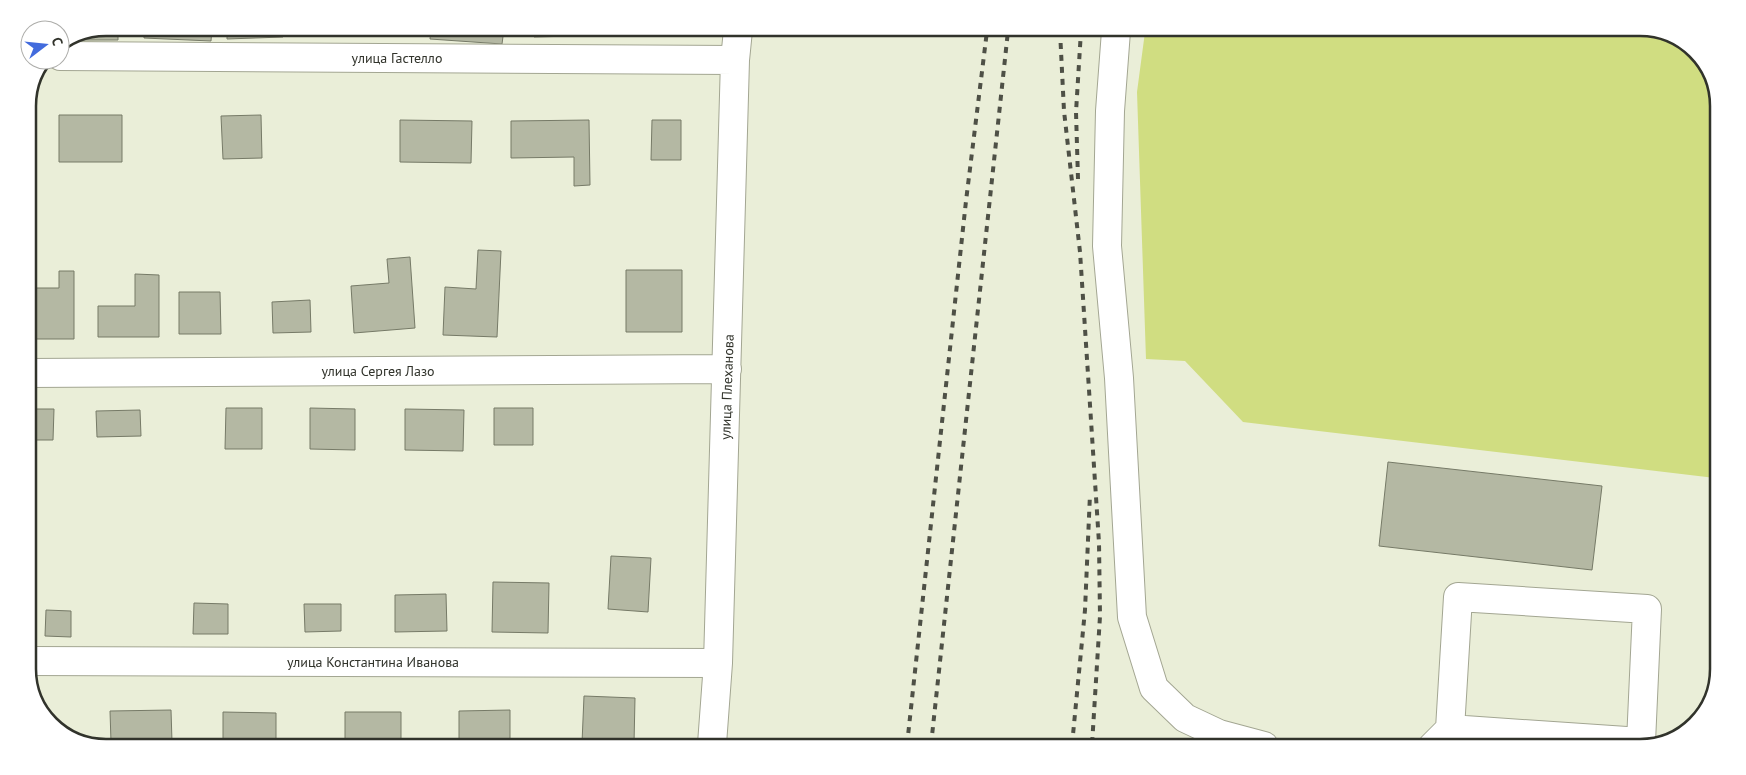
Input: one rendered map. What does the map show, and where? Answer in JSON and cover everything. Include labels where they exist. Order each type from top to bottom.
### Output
[{"type":"street","name":"улица Плеханова","points":[[712,739],[718,663],[728,369],[735,60],[737,36]]},
{"type":"street","points":[[1116,36],[1110,111],[1107,246],[1120,378],[1132,617],[1154,688],[1184,718],[1219,734],[1238,739]]},
{"type":"street","name":"улица Гастелло","points":[[70,56],[735,60]]},
{"type":"street","name":"улица Сергея Лазо","points":[[36,373],[728,369]]},
{"type":"street","points":[[1491,739],[1441,738],[1458,597],[1648,609],[1641,739]]},
{"type":"street","name":"улица Константина Иванова","points":[[36,661],[718,663]]},
{"type":"green space","points":[[1144,36],[1640,36],[1653,38],[1675,46],[1692,60],[1703,75],[1710,102],[1710,477],[1243,422],[1185,361],[1146,359],[1137,92]]},
{"type":"building","points":[[106,36],[118,36],[118,40],[86,40]]},
{"type":"building","points":[[144,36],[211,36],[211,41],[144,38]]},
{"type":"building","points":[[227,36],[283,37],[227,39]]},
{"type":"building","points":[[430,36],[503,36],[502,44],[430,39]]},
{"type":"building","points":[[534,36],[573,36],[534,37]]},
{"type":"building","points":[[59,115],[122,115],[122,162],[59,162]]},
{"type":"building","points":[[261,115],[262,158],[223,159],[221,116]]},
{"type":"building","points":[[400,120],[472,121],[471,163],[400,162]]},
{"type":"building","points":[[589,120],[590,185],[574,186],[574,157],[511,158],[511,121]]},
{"type":"building","points":[[652,120],[681,120],[681,160],[651,160]]},
{"type":"building","points":[[478,250],[501,251],[497,337],[443,335],[445,287],[476,289]]},
{"type":"building","points":[[410,257],[415,328],[354,333],[351,286],[389,283],[387,259]]},
{"type":"building","points":[[626,270],[682,270],[682,332],[626,332]]},
{"type":"building","points":[[59,271],[74,271],[74,339],[36,339],[36,288],[59,288]]},
{"type":"building","points":[[135,274],[159,275],[159,337],[98,337],[98,306],[135,306]]},
{"type":"building","points":[[179,292],[220,292],[221,334],[179,334]]},
{"type":"building","points":[[310,300],[311,332],[273,333],[272,302]]},
{"type":"building","points":[[226,408],[262,408],[262,449],[225,449]]},
{"type":"building","points":[[310,408],[355,409],[355,450],[310,449]]},
{"type":"building","points":[[494,408],[533,408],[533,445],[494,445]]},
{"type":"building","points":[[36,409],[54,409],[53,440],[36,440]]},
{"type":"building","points":[[405,409],[464,410],[463,451],[405,450]]},
{"type":"building","points":[[140,410],[141,436],[97,437],[96,411]]},
{"type":"building","points":[[1388,462],[1602,486],[1592,570],[1379,546]]},
{"type":"building","points":[[611,556],[651,558],[648,612],[608,609]]},
{"type":"building","points":[[493,582],[549,583],[548,633],[492,632]]},
{"type":"building","points":[[446,594],[447,631],[395,632],[395,595]]},
{"type":"building","points":[[194,603],[228,604],[228,634],[193,634]]},
{"type":"building","points":[[304,604],[341,604],[341,631],[305,632]]},
{"type":"building","points":[[46,610],[71,611],[71,637],[45,636]]},
{"type":"building","points":[[584,696],[635,698],[634,739],[582,739]]},
{"type":"building","points":[[171,710],[172,739],[111,739],[110,711]]},
{"type":"building","points":[[510,710],[510,739],[459,739],[459,711]]},
{"type":"building","points":[[223,712],[276,713],[276,739],[223,739]]},
{"type":"building","points":[[345,712],[401,712],[401,739],[345,739]]},
{"type":"railway","points":[[908,739],[966,201],[986,36]]},
{"type":"railway","points":[[932,739],[1007,36]]},
{"type":"railway","points":[[1060,36],[1064,111],[1080,252],[1099,543],[1100,616],[1092,739]]},
{"type":"railway","points":[[1078,179],[1076,112],[1081,36]]},
{"type":"railway","points":[[1073,739],[1085,610],[1090,494]]}]
